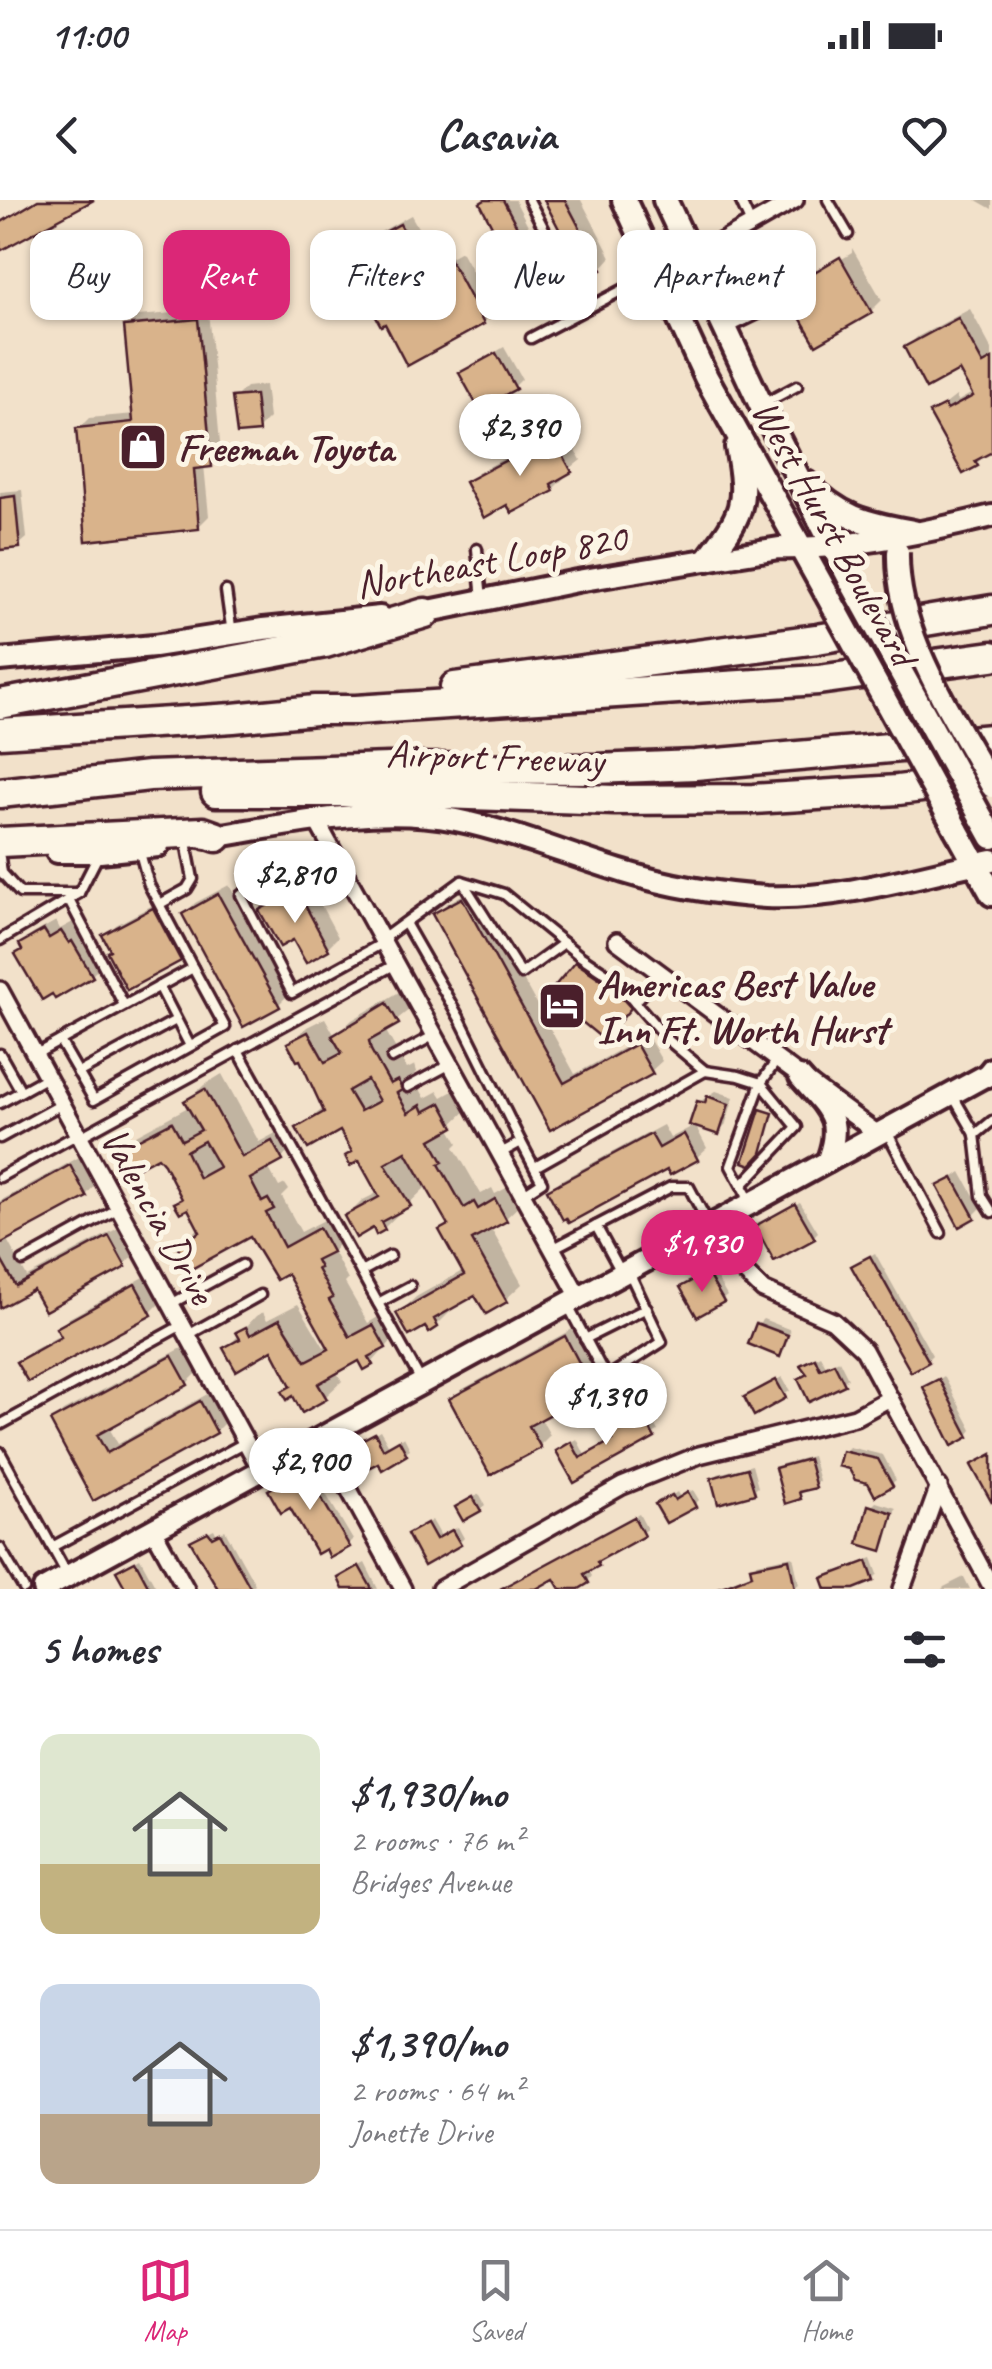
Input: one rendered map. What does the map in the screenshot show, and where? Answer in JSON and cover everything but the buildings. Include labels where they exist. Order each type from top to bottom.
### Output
[{"type":"highway","points":[[315,710],[355,700],[797,642],[992,610]]},
{"type":"highway","points":[[0,704],[325,643],[425,612]]},
{"type":"highway","name":"Airport Freeway","points":[[0,733],[818,680],[992,656]]},
{"type":"highway","points":[[149,776],[389,768],[596,769],[695,765],[992,738]]},
{"type":"highway","name":"Airport Freeway","points":[[0,794],[149,776],[179,792],[753,799],[898,790],[992,779]]},
{"type":"highway","points":[[0,842],[203,832],[217,836]]},
{"type":"main road","name":"West Hurst Boulevard","points":[[624,200],[638,230]]},
{"type":"main road","name":"West Hurst Boulevard","points":[[665,200],[679,230]]},
{"type":"main road","name":"West Hurst Boulevard","points":[[681,320],[734,429],[956,829],[984,862],[992,894]]},
{"type":"main road","name":"West Hurst Boulevard","points":[[720,320],[830,544],[986,827]]},
{"type":"main road","points":[[708,560],[737,520],[742,502],[744,482],[734,429]]},
{"type":"main road","points":[[789,461],[818,494],[845,515],[870,525],[913,532]]},
{"type":"main road","name":"Northeast Loop 820","points":[[0,660],[154,646],[425,612],[659,567],[913,532],[992,516]]},
{"type":"main road","points":[[913,532],[902,540],[898,552],[899,584],[921,654],[992,787]]},
{"type":"main road","points":[[0,855],[139,849],[316,820],[415,814],[518,836],[627,873],[701,890],[770,897],[844,891],[984,862]]},
{"type":"main road","points":[[44,1589],[709,1226],[747,1194],[827,1162],[991,1073]]},
{"type":"main road","points":[[800,1077],[835,1124],[835,1142],[827,1162]]},
{"type":"street","points":[[741,230],[795,200]]},
{"type":"street","points":[[316,820],[552,1250],[573,1301]]},
{"type":"street","points":[[617,941],[776,1060],[882,1132]]},
{"type":"street","name":"Valencia Drive","points":[[0,990],[261,1470]]},
{"type":"street","points":[[709,1226],[734,1262],[763,1290],[833,1320],[864,1350],[992,1588]]},
{"type":"street","points":[[440,1589],[622,1486],[699,1455],[855,1417],[890,1398]]},
{"type":"street","points":[[321,1438],[403,1589]]},
{"type":"street","points":[[902,1589],[938,1486]]},
{"type":"street","points":[[154,1529],[186,1589]]},
{"type":"lane","points":[[529,200],[545,230]]},
{"type":"lane","points":[[740,200],[751,224]]},
{"type":"lane","points":[[828,200],[848,234]]},
{"type":"lane","points":[[531,338],[563,320]]},
{"type":"lane","points":[[725,330],[746,320]]},
{"type":"lane","points":[[761,405],[798,386]]},
{"type":"lane","points":[[477,548],[482,599]]},
{"type":"lane","points":[[226,591],[232,634]]},
{"type":"lane","points":[[160,904],[187,889],[193,879],[186,842]]},
{"type":"lane","points":[[60,1041],[94,1100],[225,1027],[150,885],[139,849]]},
{"type":"lane","points":[[0,940],[79,893],[100,852]]},
{"type":"lane","points":[[0,855],[2,873],[20,893],[79,893]]},
{"type":"lane","points":[[343,870],[323,880],[296,865],[241,895],[292,993],[382,942],[462,880]]},
{"type":"lane","points":[[462,880],[504,894],[616,980],[667,1039],[705,1071],[760,1083],[797,1127],[747,1194],[731,1166],[760,1083],[776,1060]]},
{"type":"lane","points":[[462,880],[522,974],[564,943]]},
{"type":"lane","points":[[69,900],[124,1005]]},
{"type":"lane","points":[[404,922],[460,1018],[542,1182],[522,1195]]},
{"type":"lane","points":[[0,1178],[394,965]]},
{"type":"lane","points":[[35,1055],[194,968]]},
{"type":"lane","points":[[635,1002],[662,974]]},
{"type":"lane","points":[[159,986],[190,1046]]},
{"type":"lane","points":[[78,1073],[176,1020]]},
{"type":"lane","points":[[392,1058],[432,1036]]},
{"type":"lane","points":[[238,1050],[422,1383]]},
{"type":"lane","points":[[0,1054],[20,1092]]},
{"type":"lane","points":[[408,1088],[449,1064]]},
{"type":"lane","points":[[534,1168],[705,1071]]},
{"type":"lane","points":[[0,1103],[47,1077]]},
{"type":"lane","points":[[952,1094],[975,1136],[982,1196],[992,1212]]},
{"type":"lane","points":[[0,1138],[62,1104]]},
{"type":"lane","points":[[975,1136],[992,1121]]},
{"type":"lane","points":[[882,1132],[941,1233]]},
{"type":"lane","points":[[500,1154],[521,1142]]},
{"type":"lane","points":[[552,1250],[671,1187],[689,1187],[709,1226]]},
{"type":"lane","points":[[23,1261],[118,1208]]},
{"type":"lane","points":[[573,1301],[586,1339],[607,1374],[662,1342],[647,1308],[596,1226]]},
{"type":"lane","points":[[361,1272],[390,1256]]},
{"type":"lane","points":[[171,1304],[242,1265]]},
{"type":"lane","points":[[378,1303],[410,1286]]},
{"type":"lane","points":[[0,1425],[260,1296]]},
{"type":"lane","points":[[586,1339],[647,1308]]},
{"type":"lane","points":[[52,1547],[246,1442]]},
{"type":"lane","points":[[0,1452],[68,1576]]},
{"type":"lane","points":[[0,1548],[24,1589]]},
{"type":"place","name":"Freeman Toyota","points":[[143,447]]},
{"type":"place","name":"Americas Best Value Inn Ft. Worth Hurst","points":[[562,1006]]}]
